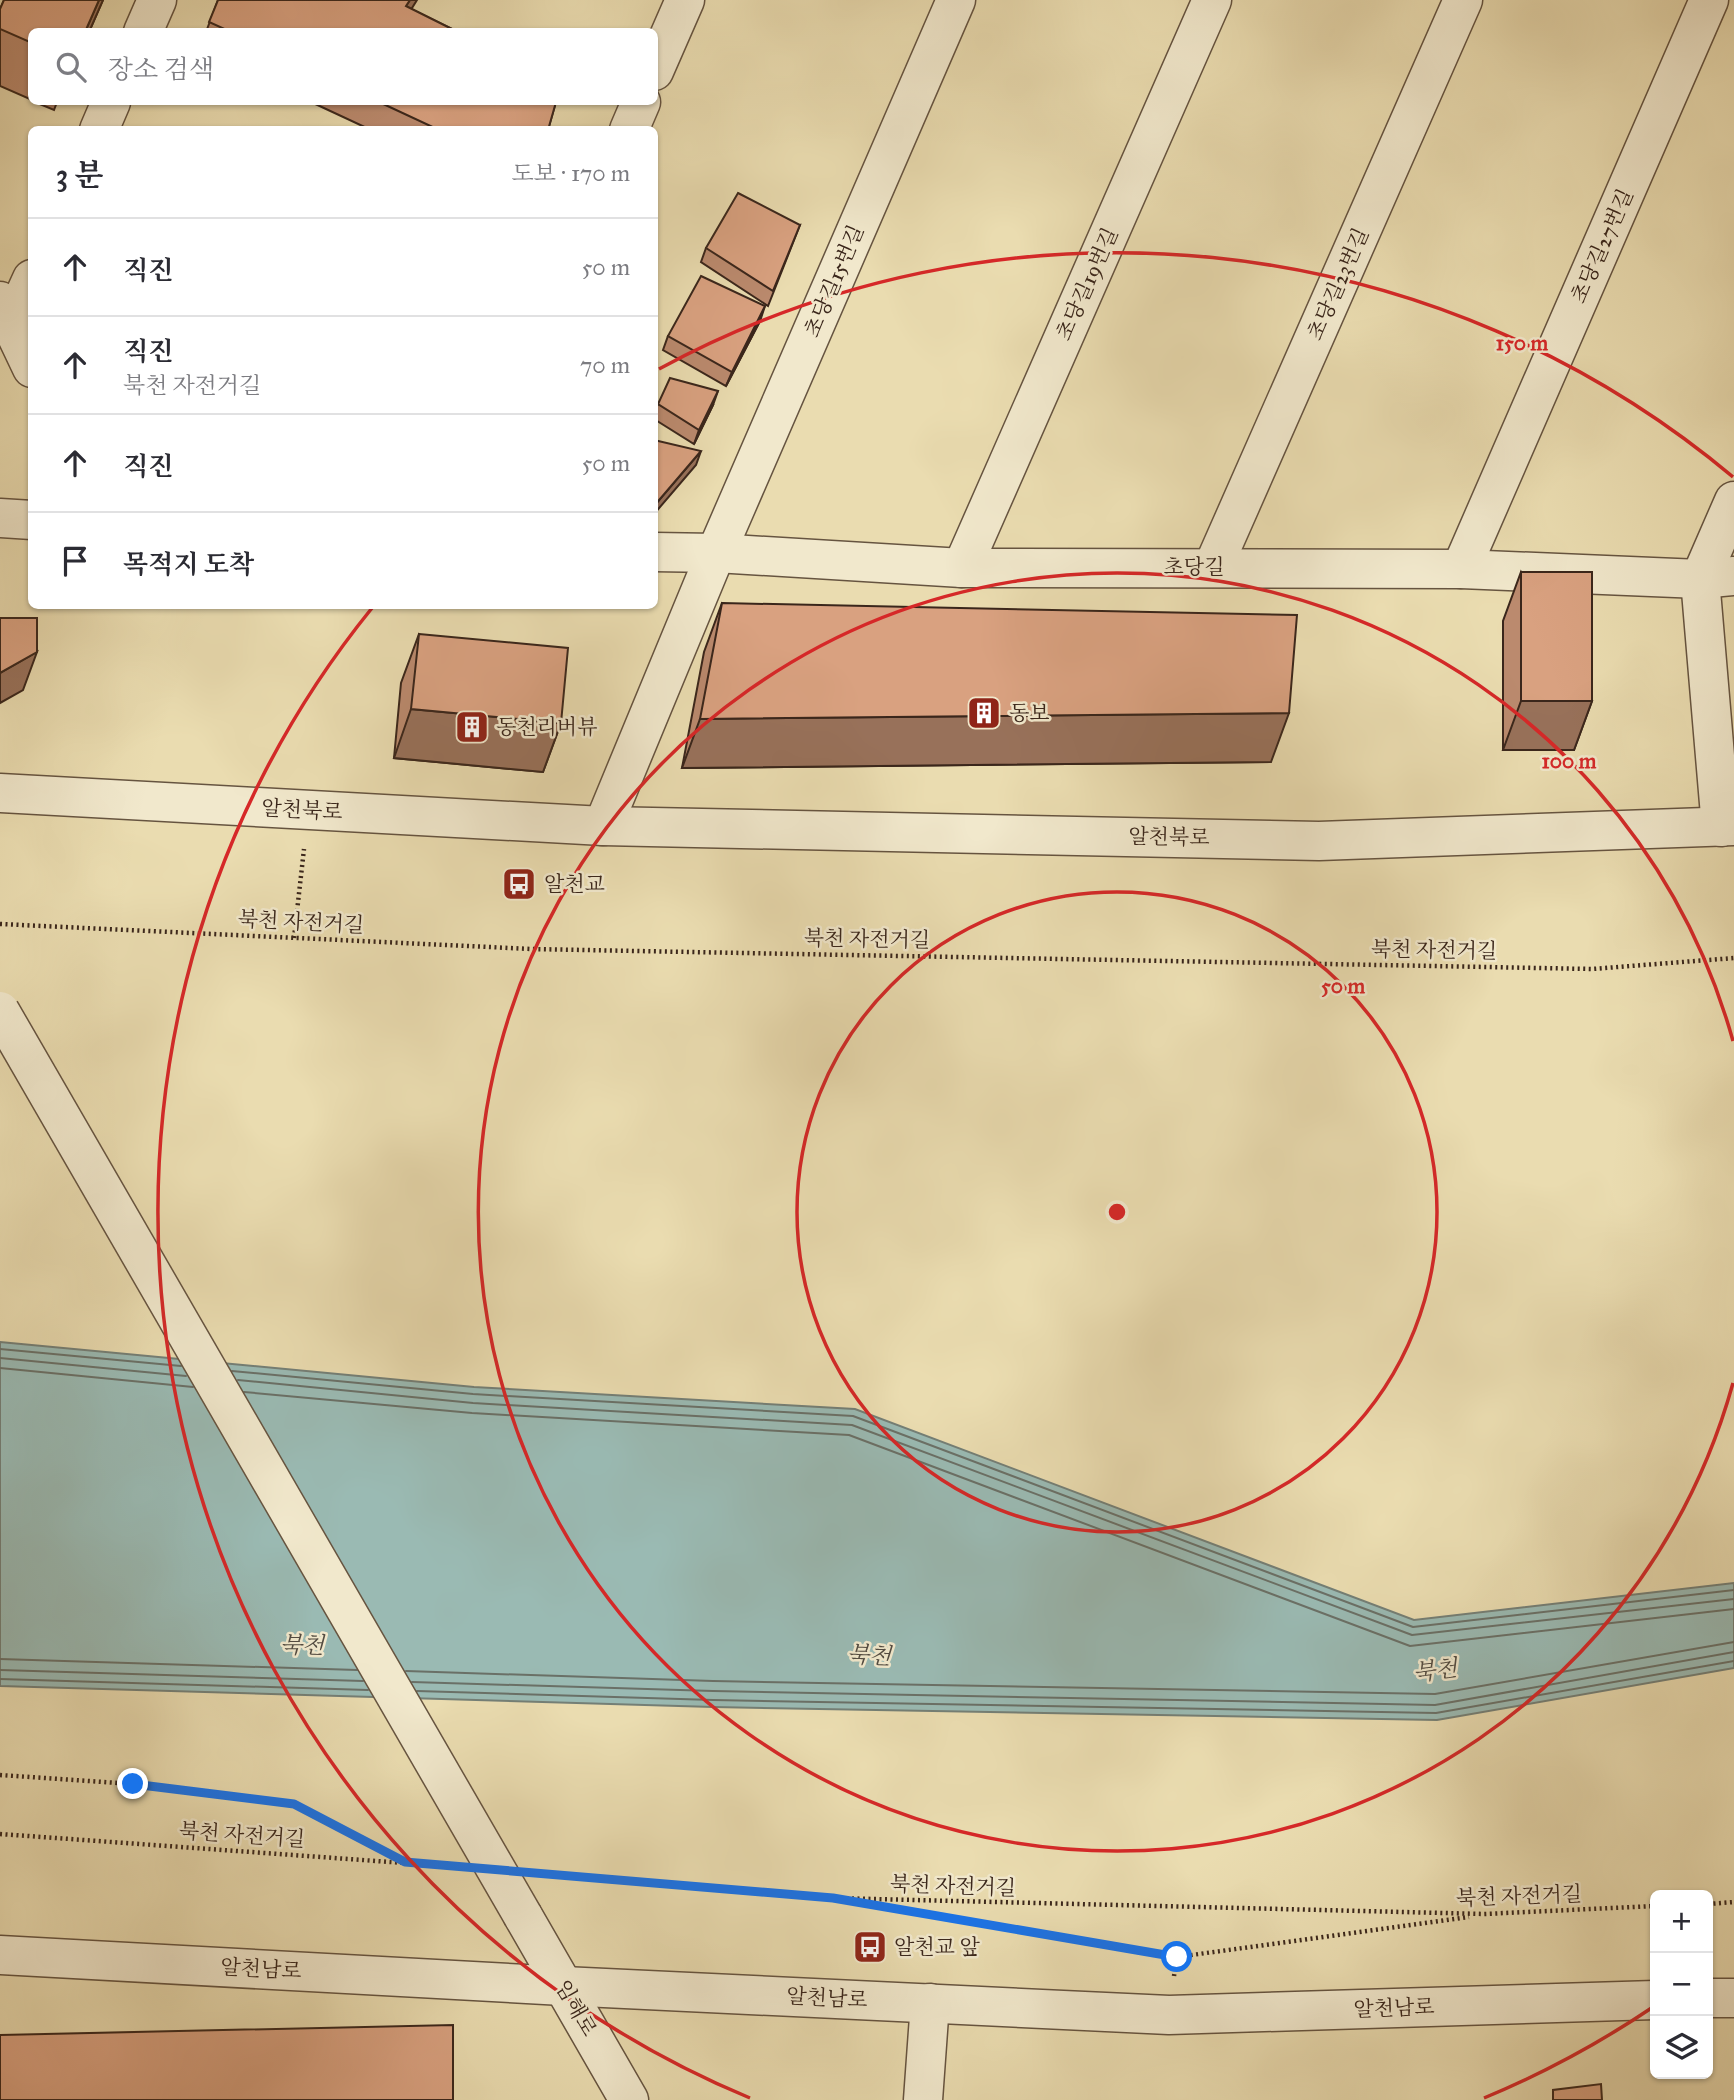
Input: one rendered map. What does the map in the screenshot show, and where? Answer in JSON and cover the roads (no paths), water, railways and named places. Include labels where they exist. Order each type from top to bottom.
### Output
[{"type":"street","points":[[145,28],[157,0]]},
{"type":"street","points":[[658,62],[685,0]]},
{"type":"street","name":"초당길19번길","points":[[962,568],[1212,0]]},
{"type":"street","name":"초당길23번길","points":[[1213,567],[1463,0]]},
{"type":"street","name":"초당길27번길","points":[[1461,569],[1709,0]]},
{"type":"street","name":"초당길15번길","points":[[716,553],[945,3]]},
{"type":"street","points":[[101,126],[110,105]]},
{"type":"street","points":[[631,126],[640,105]]},
{"type":"street","points":[[28,284],[5,313],[28,360]]},
{"type":"street","points":[[1727,827],[1717,577],[1734,501]]},
{"type":"street","points":[[0,518],[28,520]]},
{"type":"street","name":"초당길","points":[[658,552],[716,553],[962,568],[1461,569],[1717,577]]},
{"type":"street","points":[[603,826],[716,553]]},
{"type":"street","name":"알천북로","points":[[0,793],[603,826],[1319,841],[1727,827]]},
{"type":"street","name":"임해로","points":[[0,1011],[629,2100]]},
{"type":"street","name":"알천남로","points":[[0,1955],[563,1986],[1169,2015],[1650,2000]]},
{"type":"street","points":[[1713,1998],[1734,1998]]},
{"type":"street","points":[[923,2100],[930,2003]]},
{"type":"water","name":"북천","points":[[0,1342],[474,1387],[855,1409],[1414,1620],[1734,1583],[1734,1668],[1437,1720],[713,1707],[0,1686]]},
{"type":"place","name":"동보","points":[[984,713]]},
{"type":"place","name":"동천리버뷰","points":[[472,727]]},
{"type":"place","name":"알천교","points":[[519,884]]},
{"type":"place","name":"알천교 앞","points":[[870,1947]]}]
